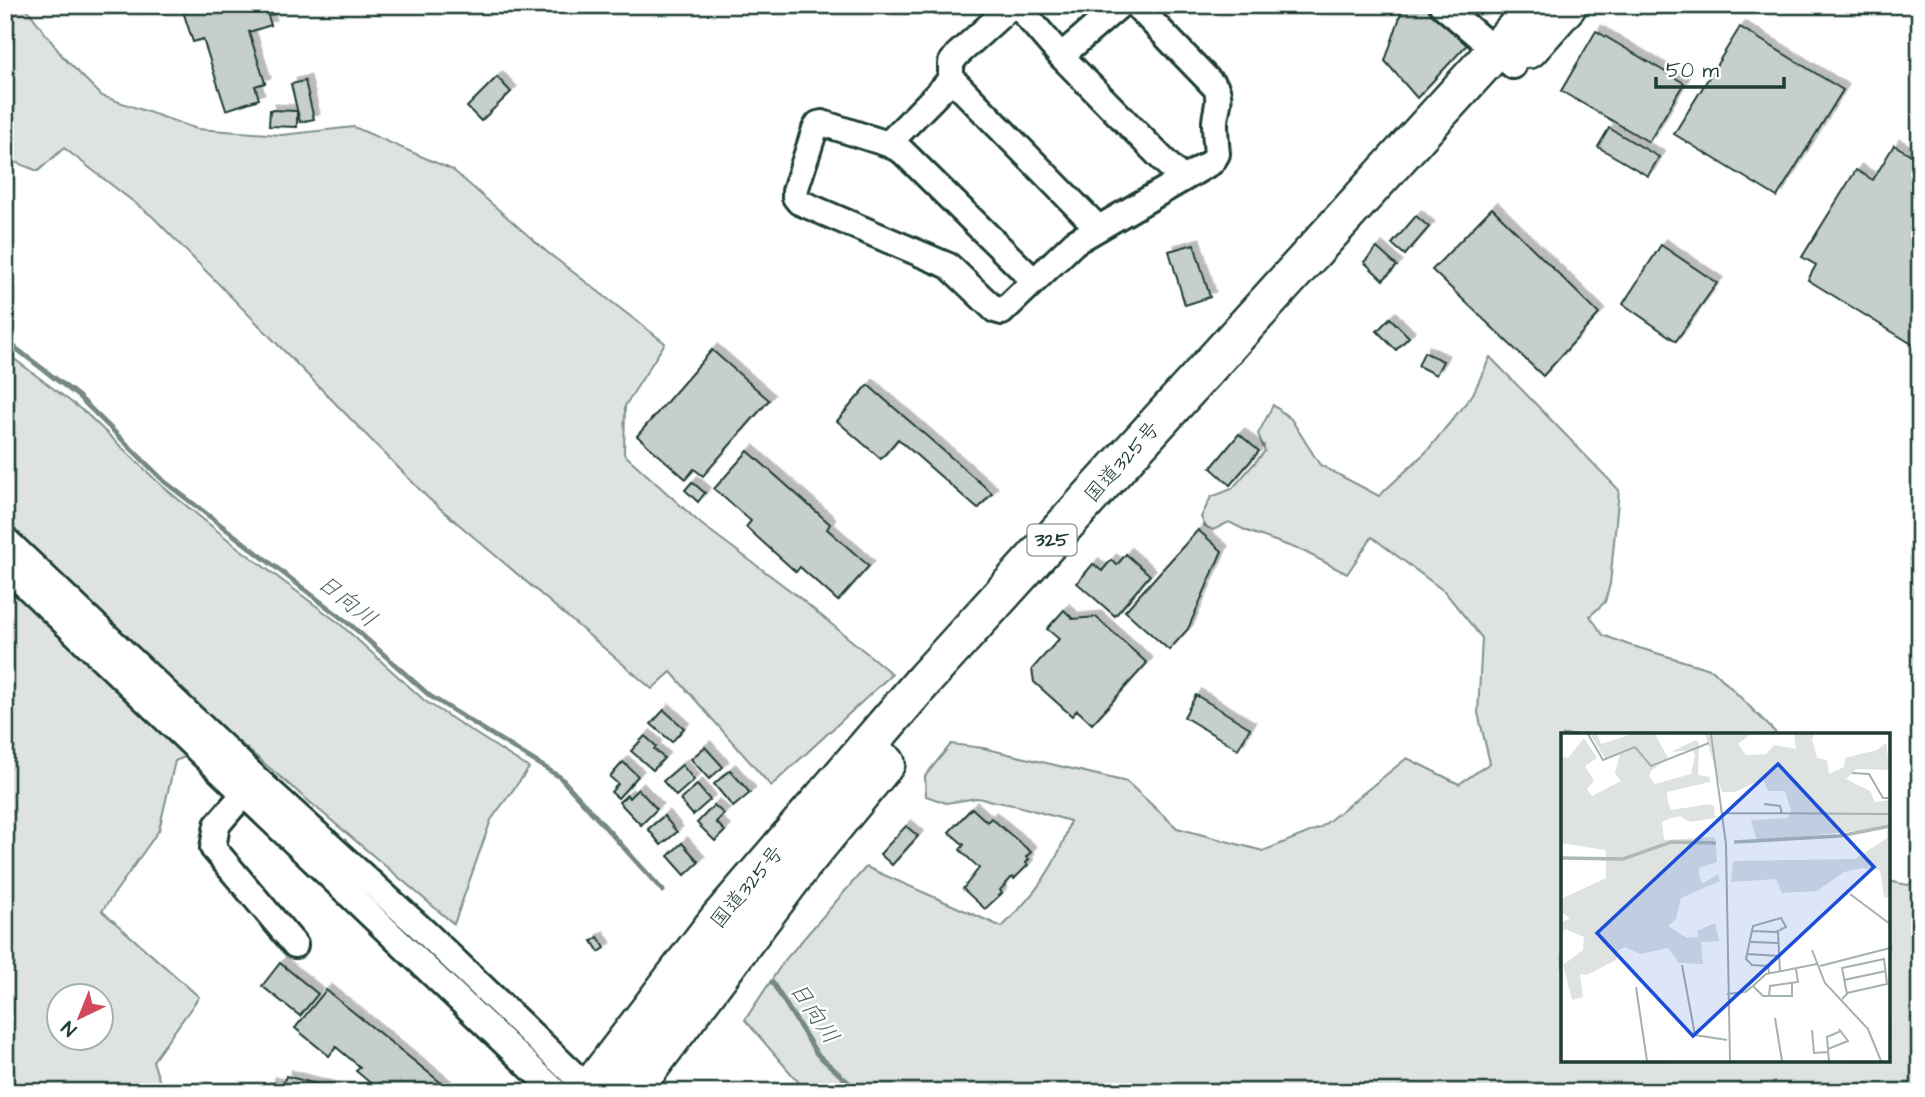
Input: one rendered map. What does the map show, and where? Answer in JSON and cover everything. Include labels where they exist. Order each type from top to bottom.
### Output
[{"type":"highway","name":"国道325号","points":[[631,1092],[803,864],[919,722],[1504,58],[1537,5]]},
{"type":"highway","name":"国道325号","points":[[581,1091],[718,920],[916,690],[1504,58],[1568,5]]},
{"type":"street","points":[[888,144],[951,78],[951,63],[957,55],[1015,5],[1061,56],[1182,179]]},
{"type":"street","points":[[1061,56],[1119,5]]},
{"type":"street","points":[[1034,281],[906,154],[888,144],[822,123],[814,129],[795,197],[799,202],[949,266],[998,312],[1004,310],[1075,242],[1215,158],[1215,121],[1219,93],[1136,5]]},
{"type":"street","points":[[1442,5],[1504,58]]},
{"type":"street","points":[[951,78],[1098,228]]},
{"type":"street","points":[[5,539],[250,786]]},
{"type":"street","points":[[5,566],[250,786],[424,931],[581,1091]]},
{"type":"street","points":[[250,786],[217,825],[214,848],[295,945]]},
{"type":"shaded area","points":[[5,5],[24,5],[63,57],[102,96],[197,129],[282,135],[354,127],[453,170],[547,252],[665,343],[625,406],[624,454],[701,524],[795,594],[892,674],[771,786],[671,672],[652,689],[428,498],[153,217],[64,148],[38,171],[5,158]]},
{"type":"shaded area","points":[[5,352],[87,414],[162,486],[236,546],[339,623],[425,701],[529,768],[491,820],[454,924],[233,737],[175,761],[159,830],[102,911],[199,997],[153,1061],[163,1092],[5,1092]]},
{"type":"shaded area","points":[[1490,357],[1619,490],[1610,584],[1605,602],[1590,616],[1603,635],[1713,670],[1776,733],[1561,733],[1561,1062],[1890,1062],[1890,881],[1908,885],[1920,876],[1920,1092],[807,1092],[745,1020],[784,961],[866,867],[1002,927],[1044,879],[1059,852],[1070,821],[977,798],[946,803],[926,796],[925,776],[951,744],[983,748],[1127,782],[1177,828],[1263,851],[1320,828],[1407,758],[1459,784],[1490,763],[1478,713],[1482,638],[1445,592],[1372,537],[1347,574],[1303,551],[1229,522],[1213,530],[1205,526],[1201,517],[1211,497],[1232,489],[1265,451],[1258,434],[1273,405],[1291,419],[1320,465],[1379,496],[1427,451],[1473,394]]},
{"type":"building","points":[[181,5],[278,5],[280,11],[268,16],[271,25],[249,32],[265,83],[255,86],[259,99],[226,110],[203,39],[193,42]]},
{"type":"building","points":[[1404,5],[1425,5],[1436,9],[1475,36],[1417,98],[1385,61]]},
{"type":"building","points":[[1740,27],[1843,90],[1777,197],[1674,134]]},
{"type":"building","points":[[1596,31],[1684,83],[1649,142],[1561,91]]},
{"type":"building","points":[[497,77],[511,92],[481,121],[467,107]]},
{"type":"building","points":[[305,81],[314,119],[300,122],[291,84]]},
{"type":"building","points":[[270,110],[297,111],[297,127],[269,126]]},
{"type":"building","points":[[1609,128],[1659,157],[1648,176],[1598,147]]},
{"type":"building","points":[[1894,145],[1920,160],[1920,349],[1808,280],[1816,265],[1802,257],[1856,170],[1873,180]]},
{"type":"building","points":[[1492,208],[1599,314],[1543,376],[1432,270]]},
{"type":"building","points":[[1416,216],[1429,227],[1405,255],[1392,244]]},
{"type":"building","points":[[1194,244],[1210,297],[1185,305],[1169,251]]},
{"type":"building","points":[[1661,245],[1717,283],[1676,341],[1623,304]]},
{"type":"building","points":[[1377,248],[1397,266],[1383,280],[1364,262]]},
{"type":"building","points":[[1390,318],[1409,337],[1396,350],[1377,331]]},
{"type":"building","points":[[712,350],[769,400],[703,476],[694,469],[686,479],[637,436]]},
{"type":"building","points":[[1424,352],[1443,361],[1436,375],[1418,366]]},
{"type":"building","points":[[868,385],[992,493],[978,509],[898,439],[881,459],[837,421]]},
{"type":"building","points":[[1239,434],[1259,451],[1230,485],[1211,468]]},
{"type":"building","points":[[748,451],[830,524],[827,529],[869,566],[838,601],[800,567],[796,572],[746,527],[751,521],[714,489]]},
{"type":"building","points":[[692,482],[705,493],[698,502],[685,490]]},
{"type":"building","points":[[1198,530],[1222,551],[1188,629],[1169,650],[1125,611]]},
{"type":"building","points":[[1126,554],[1150,575],[1115,616],[1077,583],[1093,564],[1102,571],[1111,560],[1117,565]]},
{"type":"building","points":[[1064,610],[1073,619],[1096,617],[1147,663],[1092,724],[1077,710],[1072,716],[1034,682],[1032,669],[1059,639],[1047,629]]},
{"type":"building","points":[[1196,695],[1250,728],[1238,749],[1184,717]]},
{"type":"building","points":[[664,710],[684,728],[672,742],[651,724]]},
{"type":"building","points":[[645,736],[664,758],[653,770],[631,751]]},
{"type":"building","points":[[705,747],[723,767],[709,779],[691,759]]},
{"type":"building","points":[[623,762],[638,776],[618,798],[611,792],[618,784],[610,777]]},
{"type":"building","points":[[682,765],[694,780],[676,796],[663,781]]},
{"type":"building","points":[[730,770],[750,793],[733,807],[714,784]]},
{"type":"building","points":[[697,785],[710,800],[693,815],[680,800]]},
{"type":"building","points":[[638,789],[657,809],[641,825],[619,802],[627,795],[629,798]]},
{"type":"building","points":[[714,805],[724,814],[716,822],[725,831],[715,841],[697,823]]},
{"type":"building","points":[[972,808],[987,822],[991,818],[1031,852],[1026,857],[1029,859],[1026,863],[1028,865],[1014,879],[1012,877],[1000,890],[1002,893],[985,909],[963,889],[979,868],[960,850],[964,845],[949,832]]},
{"type":"building","points":[[664,816],[677,832],[661,845],[648,829]]},
{"type":"building","points":[[906,826],[918,836],[892,865],[880,854]]},
{"type":"building","points":[[682,843],[699,862],[685,875],[668,856]]},
{"type":"building","points":[[598,937],[605,948],[599,952],[592,941]]},
{"type":"building","points":[[280,963],[318,994],[300,1016],[262,986]]},
{"type":"building","points":[[326,990],[445,1086],[442,1090],[444,1092],[390,1092],[379,1083],[375,1087],[356,1071],[360,1067],[336,1047],[329,1056],[295,1028]]},
{"type":"building","points":[[286,1076],[335,1089],[334,1092],[268,1092],[270,1083],[283,1086]]},
{"type":"waterway","name":"日向川","points":[[5,340],[78,396],[165,482],[352,626],[430,696],[560,777],[663,891]]},
{"type":"waterway","name":"日向川","points":[[772,982],[817,1054],[859,1092]]}]
